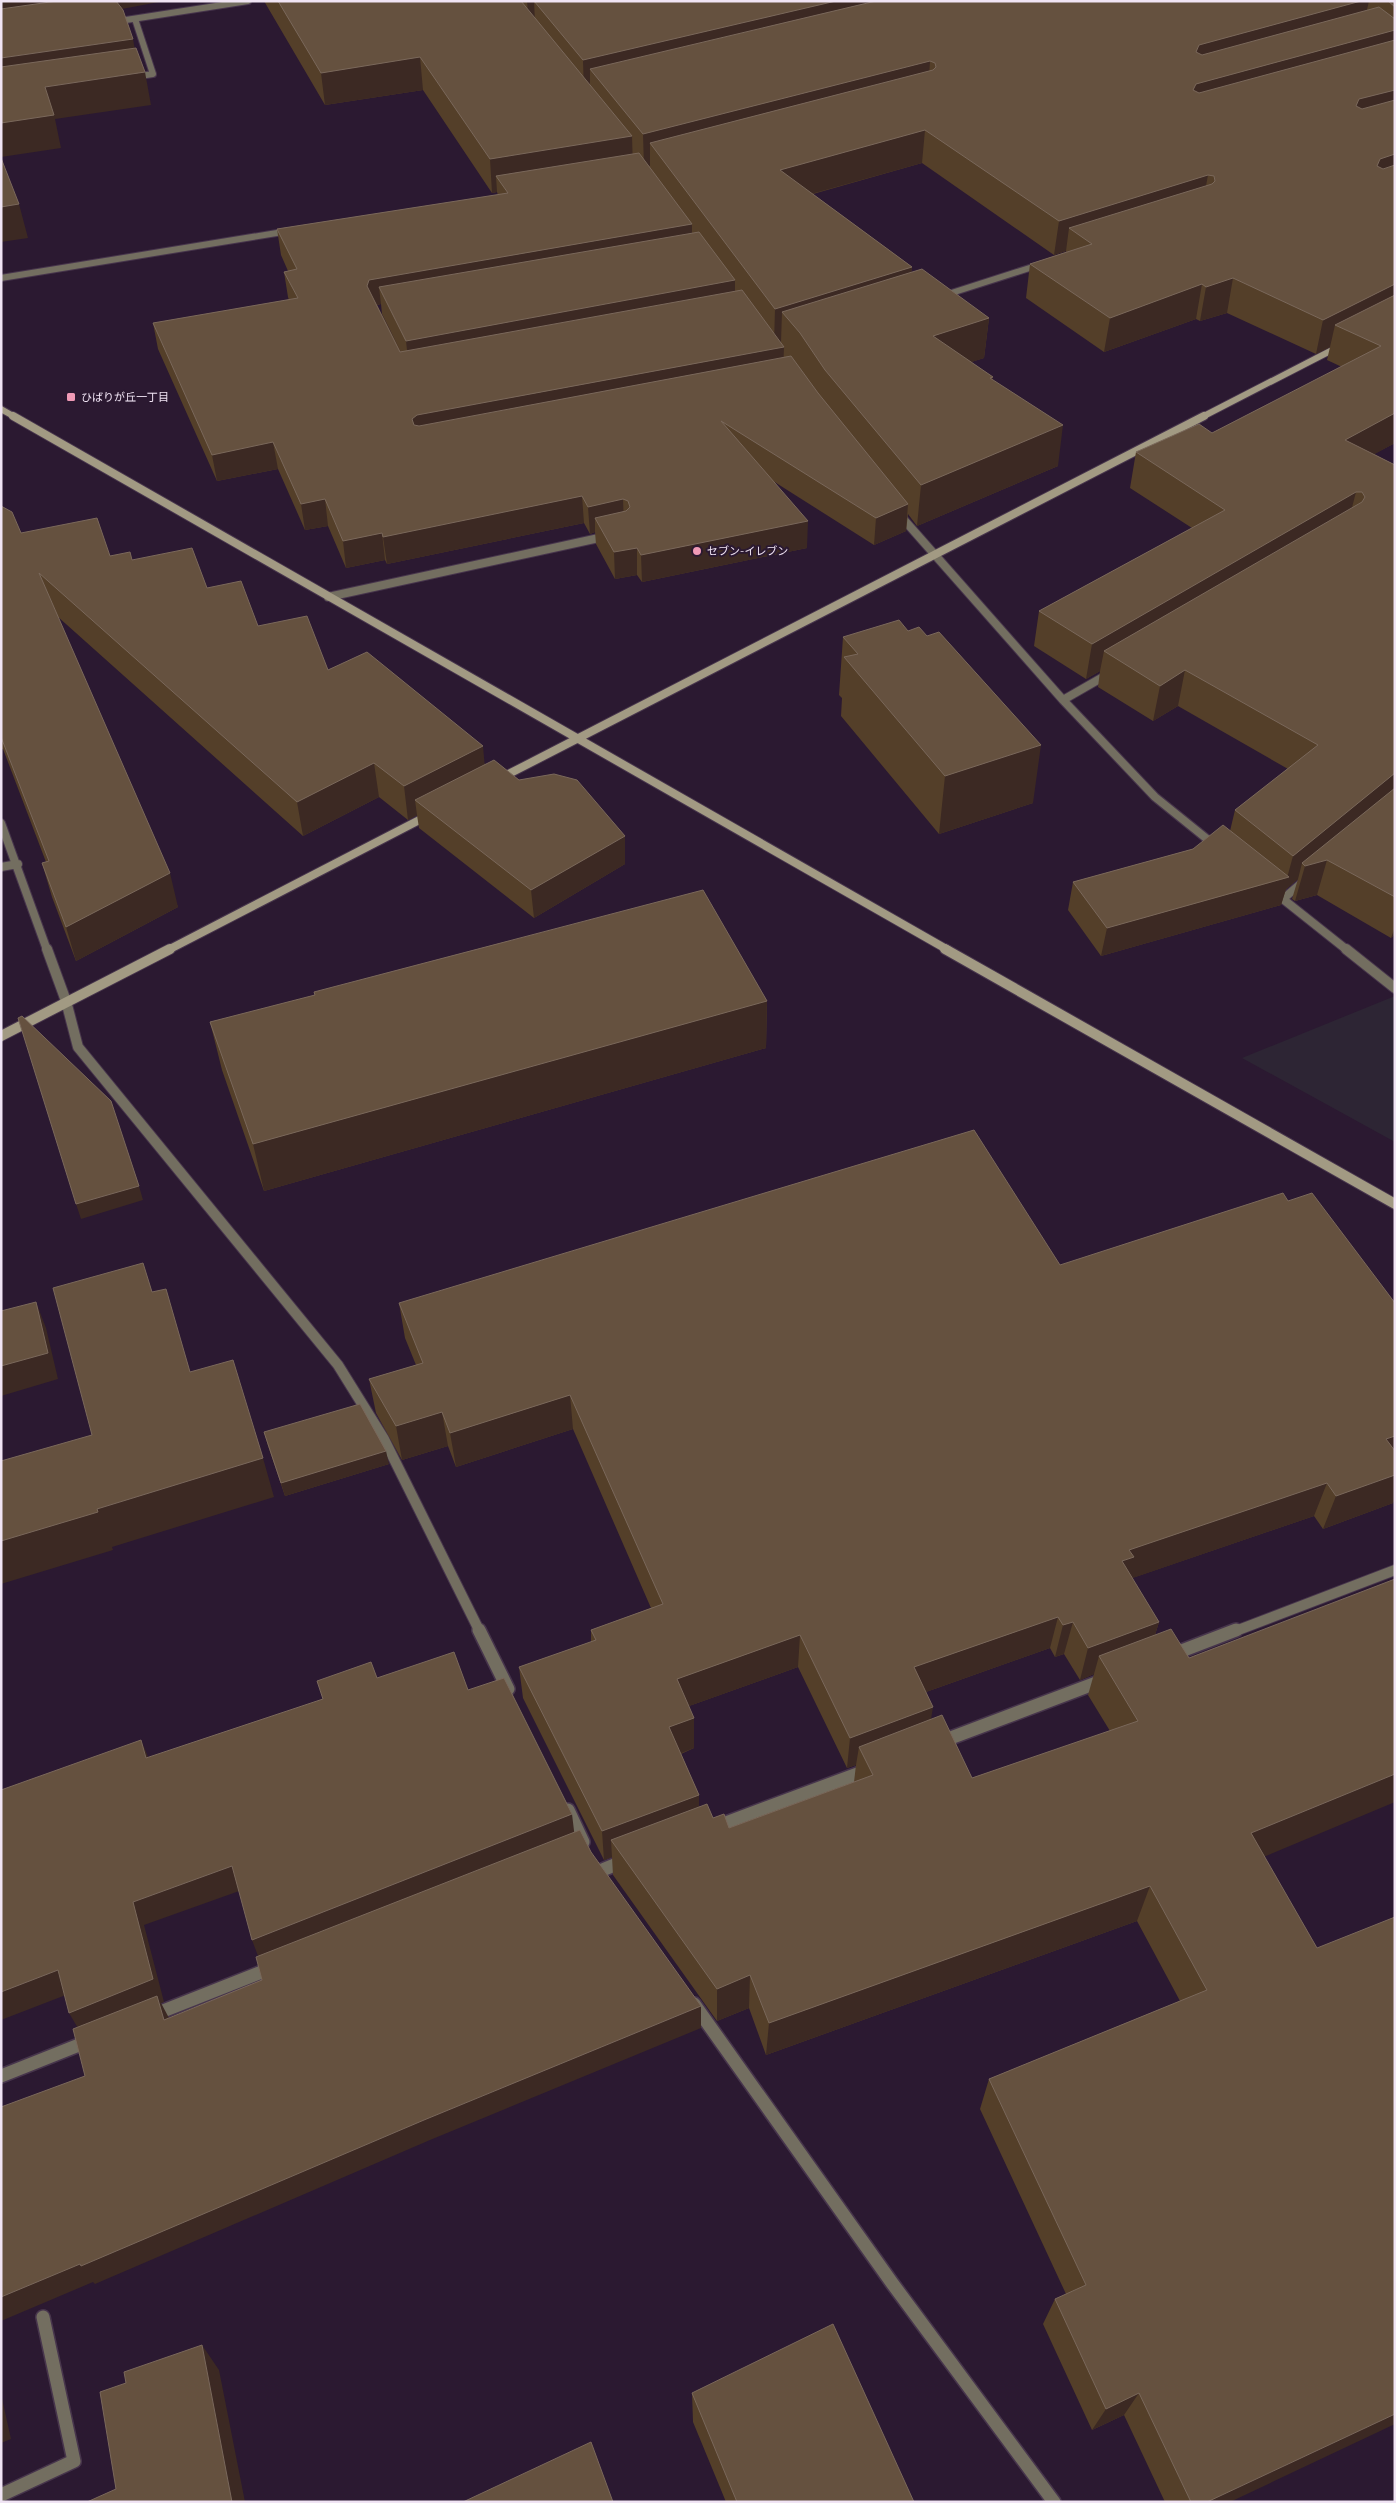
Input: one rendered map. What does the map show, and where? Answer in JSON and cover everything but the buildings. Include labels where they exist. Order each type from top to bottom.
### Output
[{"type":"street","points":[[106,23],[248,1]]},
{"type":"street","points":[[124,78],[153,74],[135,19]]},
{"type":"street","points":[[1,278],[297,229]]},
{"type":"street","points":[[933,299],[1054,260]]},
{"type":"street","points":[[487,785],[1350,341]]},
{"type":"street","points":[[1,410],[1395,1204]]},
{"type":"street","points":[[896,510],[933,555],[1063,700],[1154,797],[1222,851]]},
{"type":"street","points":[[328,596],[616,534]]},
{"type":"street","points":[[1063,700],[1114,670]]},
{"type":"street","points":[[1,1036],[434,812]]},
{"type":"street","points":[[1,823],[18,864],[66,1001],[78,1047],[338,1365],[384,1439],[515,1703]]},
{"type":"street","points":[[1,867],[18,864]]},
{"type":"street","points":[[1283,899],[1313,874]]},
{"type":"street","points":[[1268,887],[1395,988]]},
{"type":"street","points":[[1164,1658],[1395,1570]]},
{"type":"street","points":[[932,1745],[1117,1675]]},
{"type":"street","points":[[701,1832],[877,1766]]},
{"type":"street","points":[[563,1800],[585,1850],[602,1875],[637,1857]]},
{"type":"street","points":[[140,2020],[288,1962]]},
{"type":"street","points":[[686,1992],[892,2283],[1054,2502]]},
{"type":"street","points":[[1,2076],[103,2035]]},
{"type":"street","points":[[1,2495],[74,2461],[43,2317]]},
{"type":"shaded area","points":[[1395,996],[1395,1142],[1242,1058]]},
{"type":"place","name":"ひばりが丘一丁目","points":[[71,397]]},
{"type":"place","name":"セブン-イレブン","points":[[697,551]]}]
